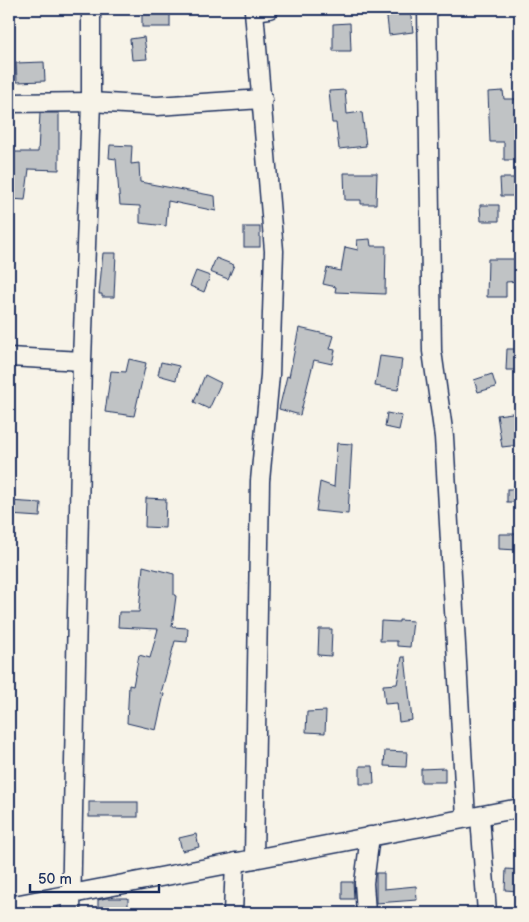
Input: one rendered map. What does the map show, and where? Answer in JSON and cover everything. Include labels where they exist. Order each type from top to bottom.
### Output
[{"type":"street","points":[[71,913],[82,360],[92,102],[91,9]]},
{"type":"street","points":[[427,9],[432,351],[444,437],[473,817],[487,913]]},
{"type":"street","points":[[254,859],[260,481],[270,376],[274,251],[263,99],[259,10]]},
{"type":"street","points":[[9,102],[92,102],[157,106],[263,99]]},
{"type":"street","points":[[9,357],[82,360]]},
{"type":"street","points":[[9,906],[520,808]]},
{"type":"street","points":[[366,913],[364,883],[370,836]]},
{"type":"street","points":[[233,913],[235,862]]},
{"type":"building","points":[[142,9],[170,9],[170,27],[142,27]]},
{"type":"building","points":[[386,9],[410,9],[413,32],[389,35]]},
{"type":"building","points":[[350,23],[351,51],[333,51],[333,24]]},
{"type":"building","points":[[144,37],[147,59],[132,60],[130,39]]},
{"type":"building","points":[[44,62],[45,81],[17,82],[16,63]]},
{"type":"building","points":[[345,90],[347,114],[362,112],[366,146],[339,149],[336,123],[332,123],[329,91]]},
{"type":"building","points":[[503,91],[504,99],[520,99],[520,160],[504,160],[504,142],[490,142],[488,92]]},
{"type":"building","points":[[40,113],[59,113],[59,170],[29,169],[25,200],[11,199],[13,152],[38,152]]},
{"type":"building","points":[[110,145],[132,146],[131,164],[139,163],[140,182],[215,196],[216,211],[168,201],[166,226],[140,223],[140,206],[120,205],[116,159],[109,158]]},
{"type":"building","points":[[344,173],[377,173],[376,204],[361,204],[361,200],[345,200]]},
{"type":"building","points":[[500,178],[515,178],[515,196],[501,196]]},
{"type":"building","points":[[480,205],[499,205],[499,221],[481,221]]},
{"type":"building","points":[[244,227],[260,227],[260,247],[244,247]]},
{"type":"building","points":[[370,239],[371,246],[386,246],[385,294],[335,292],[336,287],[323,284],[327,268],[341,271],[345,247],[358,250],[357,240]]},
{"type":"building","points":[[103,253],[116,253],[114,297],[102,297],[102,294],[99,294]]},
{"type":"building","points":[[216,258],[234,265],[228,279],[210,272]]},
{"type":"building","points":[[488,259],[520,259],[520,281],[506,282],[506,297],[487,297]]},
{"type":"building","points":[[196,271],[210,276],[204,292],[190,286]]},
{"type":"building","points":[[299,328],[334,336],[330,349],[335,350],[332,364],[314,360],[300,415],[279,409],[287,376],[289,377]]},
{"type":"building","points":[[507,349],[520,349],[520,370],[506,370]]},
{"type":"building","points":[[380,356],[402,359],[398,390],[375,386]]},
{"type":"building","points":[[129,359],[146,363],[134,416],[105,412],[111,371],[126,372]]},
{"type":"building","points":[[161,362],[179,366],[176,380],[158,375]]},
{"type":"building","points":[[492,374],[496,387],[478,392],[474,380]]},
{"type":"building","points":[[205,375],[221,383],[209,409],[194,402]]},
{"type":"building","points":[[520,412],[520,445],[502,447],[497,415]]},
{"type":"building","points":[[387,413],[402,416],[399,430],[385,427]]},
{"type":"building","points":[[337,443],[352,444],[348,514],[316,511],[320,482],[334,487]]},
{"type":"building","points":[[507,489],[520,489],[520,502],[507,502]]},
{"type":"building","points":[[146,498],[166,499],[165,528],[145,527]]},
{"type":"building","points":[[9,501],[41,503],[40,517],[9,515]]},
{"type":"building","points":[[499,534],[518,534],[518,550],[499,549]]},
{"type":"building","points":[[143,566],[174,574],[174,595],[176,596],[172,627],[188,628],[187,642],[175,641],[161,693],[164,694],[156,730],[127,723],[129,685],[133,686],[139,655],[150,658],[158,629],[118,627],[119,612],[139,612]]},
{"type":"building","points":[[399,620],[413,621],[410,647],[397,646],[397,641],[380,641],[381,621],[399,622]]},
{"type":"building","points":[[319,629],[332,629],[331,656],[318,655]]},
{"type":"building","points":[[402,657],[405,657],[412,720],[399,722],[397,703],[385,704],[383,685],[397,684]]},
{"type":"building","points":[[326,711],[325,733],[306,732],[307,712]]},
{"type":"building","points":[[385,751],[407,752],[406,767],[384,766]]},
{"type":"building","points":[[360,766],[373,766],[374,784],[360,784]]},
{"type":"building","points":[[445,768],[445,782],[421,782],[421,769]]},
{"type":"building","points":[[89,802],[138,802],[138,817],[89,817]]},
{"type":"building","points":[[196,834],[199,847],[182,851],[179,838]]},
{"type":"building","points":[[506,869],[520,870],[518,891],[505,890]]},
{"type":"building","points":[[376,873],[384,873],[384,889],[416,886],[417,900],[376,903]]},
{"type":"building","points":[[342,882],[353,882],[354,899],[342,899]]},
{"type":"building","points":[[128,898],[128,913],[98,913],[98,900]]}]
